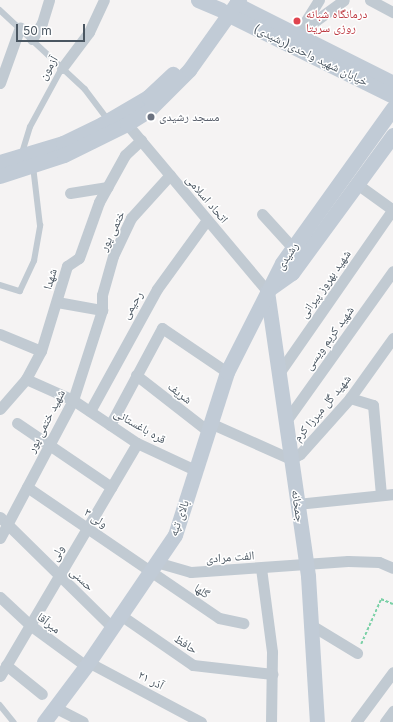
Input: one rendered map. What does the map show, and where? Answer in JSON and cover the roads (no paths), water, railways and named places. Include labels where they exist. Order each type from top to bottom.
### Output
[{"type":"street","points":[[32,39],[42,23],[49,0]]},
{"type":"street","name":"آزمون","points":[[62,68],[89,32],[104,0]]},
{"type":"street","points":[[198,0],[230,6]]},
{"type":"street","points":[[298,33],[319,0]]},
{"type":"street","points":[[298,33],[344,0]]},
{"type":"street","points":[[370,0],[393,12]]},
{"type":"street","points":[[0,162],[22,154],[63,143],[109,120],[148,97],[176,71],[230,6]]},
{"type":"street","points":[[0,176],[64,155],[127,124],[149,110],[172,89],[230,6]]},
{"type":"street","name":"خیابان شهید واحدی(رشیدی)","points":[[230,6],[298,33],[393,83]]},
{"type":"street","name":"خیابان شهید واحدی(رشیدی)","points":[[230,6],[393,106]]},
{"type":"street","points":[[0,83],[20,27]]},
{"type":"street","name":"رشیدی","points":[[267,291],[292,247],[393,106]]},
{"type":"street","name":"اتحاد اسلامی","points":[[127,124],[267,291]]},
{"type":"street","name":"رشیدی","points":[[267,291],[292,273],[393,136]]},
{"type":"street","name":"شهدا","points":[[0,409],[26,379],[41,351],[67,266],[79,258],[99,202],[125,155],[141,140]]},
{"type":"street","name":"ختمی پور","points":[[102,310],[102,295],[113,256],[131,218],[170,175]]},
{"type":"street","points":[[357,184],[393,209]]},
{"type":"street","points":[[70,194],[108,187]]},
{"type":"street","name":"شهید بهروز پیرانی","points":[[279,373],[393,209]]},
{"type":"street","points":[[262,214],[292,247]]},
{"type":"street","name":"رحیمی","points":[[90,411],[157,289],[207,220]]},
{"type":"street","name":"شهید کریم ویسی","points":[[286,420],[393,271]]},
{"type":"street","name":"بالای تپه","points":[[44,722],[56,708],[87,664],[115,620],[175,535],[227,372],[267,291]]},
{"type":"street","name":"جمخانه","points":[[267,291],[306,563],[317,722]]},
{"type":"street","points":[[57,302],[102,310]]},
{"type":"street","name":"شهید ختمی پور","points":[[0,538],[4,520],[27,487],[73,400],[102,310]]},
{"type":"street","points":[[110,425],[162,328],[227,372]]},
{"type":"street","points":[[0,334],[41,351]]},
{"type":"street","name":"شهید گل میرزا کرم","points":[[209,427],[291,459],[300,454],[350,398],[393,338]]},
{"type":"street","name":"شریف","points":[[136,375],[209,427]]},
{"type":"street","name":"قره باغستانی","points":[[26,379],[73,400],[137,443],[195,470]]},
{"type":"street","points":[[350,398],[373,405],[381,494]]},
{"type":"street","points":[[17,423],[50,444],[111,487]]},
{"type":"street","name":"ولی","points":[[0,676],[137,443]]},
{"type":"street","name":"ولی ۳","points":[[27,487],[87,528],[153,566]]},
{"type":"street","points":[[297,504],[381,494],[393,494]]},
{"type":"street","name":"حسنی","points":[[4,520],[59,575],[115,620]]},
{"type":"street","name":"الفت مرادی","points":[[153,566],[191,572],[261,568],[306,563],[378,562],[393,568]]},
{"type":"street","name":"گلها","points":[[153,566],[219,618],[243,623]]},
{"type":"street","points":[[261,568],[272,674],[271,722]]},
{"type":"street","name":"میرآقا","points":[[0,597],[30,625],[87,664]]},
{"type":"street","name":"حافظ","points":[[115,620],[193,665],[272,674]]},
{"type":"street","points":[[311,625],[357,653]]},
{"type":"street","name":"۲۱ آذر","points":[[87,664],[201,722]]},
{"type":"street","points":[[6,665],[42,694]]},
{"type":"street","points":[[356,722],[393,672]]},
{"type":"street","points":[[56,708],[83,722]]},
{"type":"street","points":[[385,722],[393,710]]},
{"type":"lane","points":[[0,10],[85,89],[109,120]]},
{"type":"lane","name":"آزمون","points":[[22,154],[30,127],[62,68]]},
{"type":"lane","points":[[0,285],[20,291],[34,261],[40,226],[33,164]]},
{"type":"lane","points":[[0,705],[14,722]]},
{"type":"place","name":"درمانگاه شبانه روزی سریتا","points":[[297,21]]},
{"type":"place","name":"مسجد رشیدی","points":[[151,117]]}]
